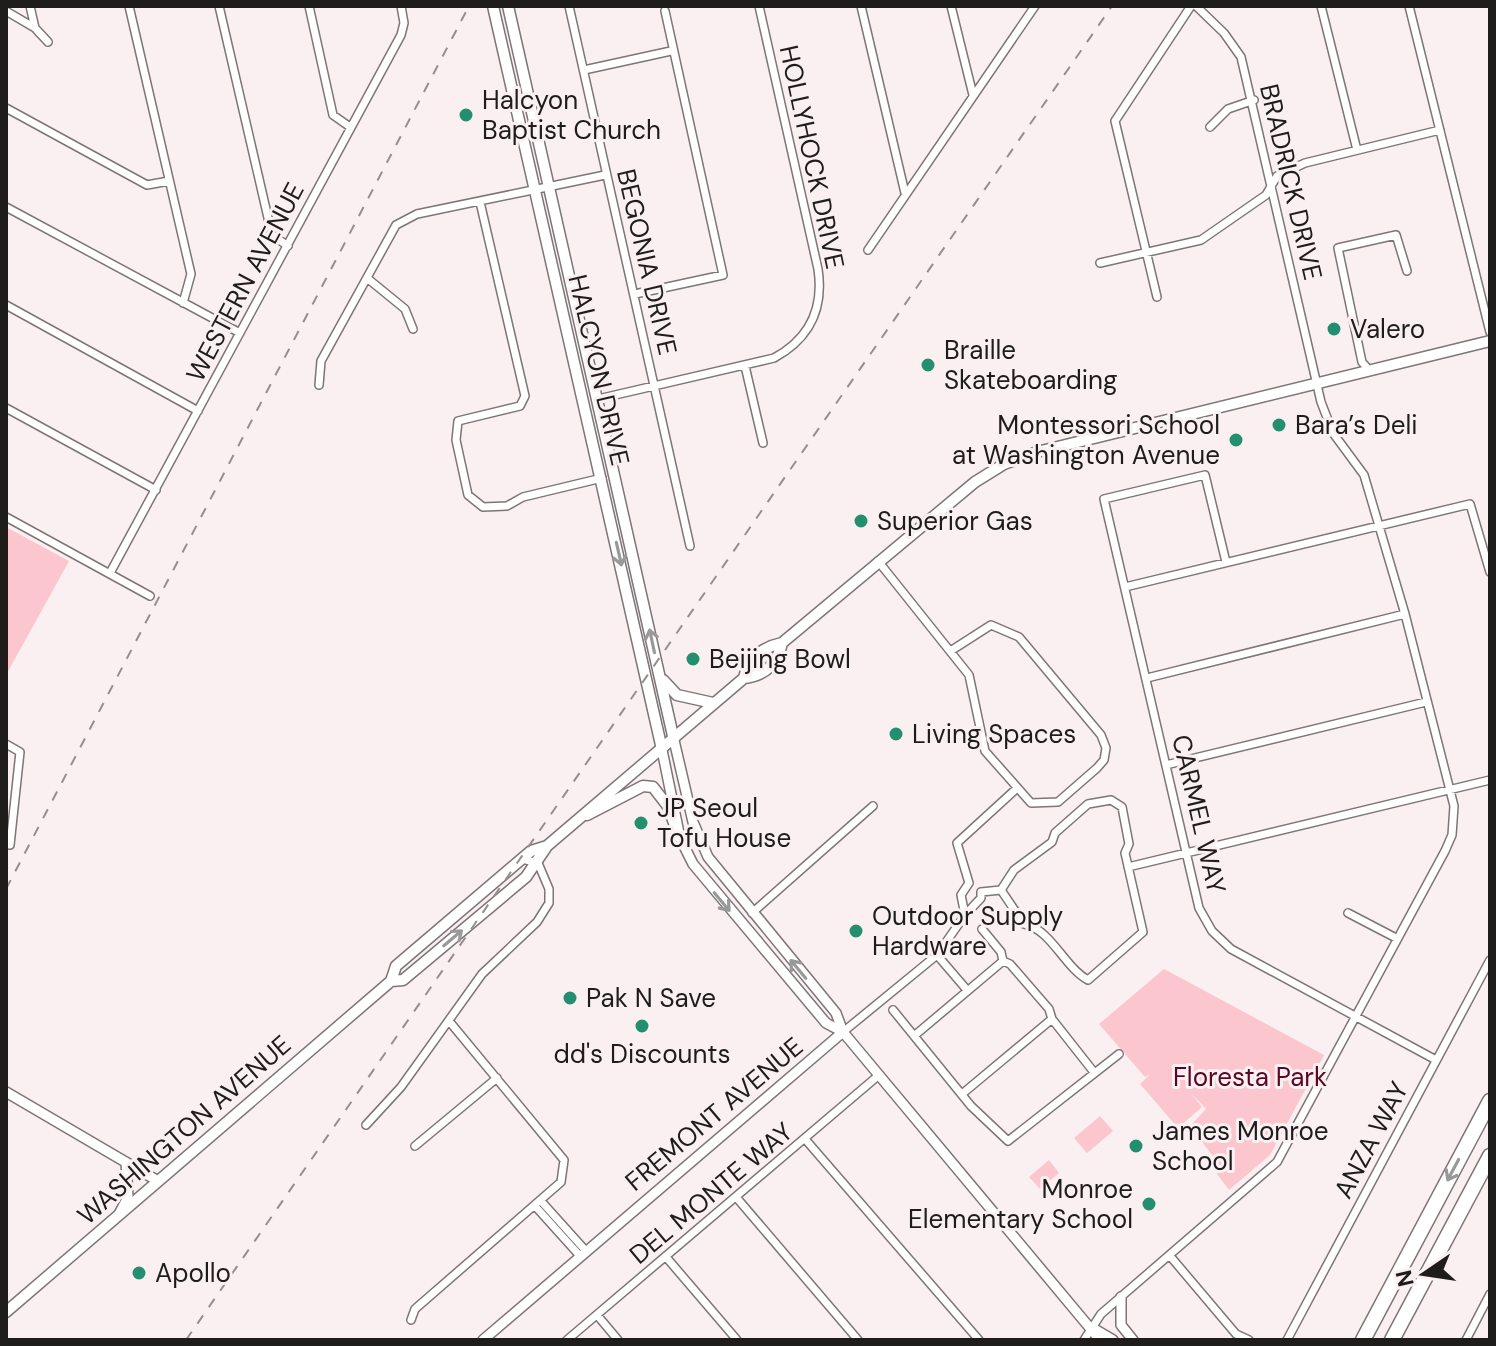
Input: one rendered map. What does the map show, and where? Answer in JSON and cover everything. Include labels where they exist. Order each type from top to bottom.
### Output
[{"type":"highway","points":[[1363,1340],[1490,1101]]},
{"type":"highway","points":[[1392,1340],[1490,1156]]},
{"type":"main road","name":"HALCYON DRIVE","points":[[493,6],[661,745]]},
{"type":"main road","name":"HALCYON DRIVE","points":[[508,6],[673,736]]},
{"type":"main road","points":[[506,59],[525,78]]},
{"type":"main road","name":"WASHINGTON AVENUE","points":[[744,678],[746,665],[768,646],[782,643],[950,501],[1004,464],[1037,452],[1490,341]]},
{"type":"main road","name":"WASHINGTON AVENUE","points":[[391,981],[403,980],[538,863],[547,846],[661,745],[744,678],[757,677],[779,659],[782,643]]},
{"type":"main road","points":[[661,677],[677,695],[713,703]]},
{"type":"main road","points":[[578,819],[643,786],[653,787],[667,805],[680,838]]},
{"type":"main road","name":"WASHINGTON AVENUE","points":[[6,1312],[391,981],[396,966],[531,851],[547,846]]},
{"type":"street","points":[[30,6],[35,28]]},
{"type":"street","points":[[129,6],[191,274],[183,303]]},
{"type":"street","points":[[219,6],[272,235],[288,246]]},
{"type":"street","points":[[309,6],[333,115],[350,127]]},
{"type":"street","name":"WESTERN AVENUE","points":[[110,573],[403,29],[401,6]]},
{"type":"street","name":"BEGONIA DRIVE","points":[[569,6],[690,546]]},
{"type":"street","name":"HOLLYHOCK DRIVE","points":[[598,399],[774,358],[797,343],[816,313],[820,283],[759,6]]},
{"type":"street","points":[[861,6],[905,193]]},
{"type":"street","points":[[951,6],[973,95]]},
{"type":"street","points":[[868,250],[1035,6]]},
{"type":"street","points":[[1157,297],[1144,254],[1115,121],[1194,6]]},
{"type":"street","name":"BRADRICK DRIVE","points":[[1084,1340],[1101,1314],[1277,1162],[1452,835],[1454,806],[1451,788],[1380,524],[1364,475],[1333,433],[1316,382],[1254,100],[1241,57],[1224,33],[1194,6]]},
{"type":"street","points":[[1321,6],[1357,150]]},
{"type":"street","points":[[1409,6],[1490,332]]},
{"type":"street","points":[[6,11],[35,28],[48,42]]},
{"type":"street","points":[[635,294],[723,275],[671,51],[665,11]]},
{"type":"street","points":[[584,70],[671,51]]},
{"type":"street","points":[[1210,127],[1228,109],[1254,100]]},
{"type":"street","points":[[6,108],[147,185],[169,181]]},
{"type":"street","points":[[1100,263],[1144,254],[1213,233],[1266,195],[1277,176],[1305,163],[1440,130]]},
{"type":"street","points":[[319,385],[321,361],[396,225],[417,214],[605,175]]},
{"type":"street","points":[[480,202],[525,396],[520,406],[458,421],[456,440],[468,495],[483,507],[507,506],[523,497],[602,478]]},
{"type":"street","points":[[6,207],[240,333]]},
{"type":"street","points":[[1369,370],[1362,362],[1338,248],[1396,235],[1407,271]]},
{"type":"street","points":[[367,278],[405,309],[413,329]]},
{"type":"street","points":[[6,305],[198,411]]},
{"type":"street","points":[[745,366],[763,443]]},
{"type":"street","points":[[6,408],[156,490]]},
{"type":"street","name":"CARMEL WAY","points":[[1226,562],[1205,475],[1104,499],[1199,908],[1212,931],[1231,949],[1436,1060]]},
{"type":"street","points":[[1125,587],[1470,504],[1490,572]]},
{"type":"street","points":[[6,517],[150,596]]},
{"type":"street","points":[[878,561],[969,675],[985,751],[1031,803],[1058,802],[1104,760],[1106,748],[1101,735],[1019,637],[991,625],[952,650]]},
{"type":"street","points":[[1147,678],[1405,614]]},
{"type":"street","points":[[1166,765],[1426,702]]},
{"type":"street","points":[[673,736],[697,833],[717,871],[836,1013],[843,1032],[1100,1340]]},
{"type":"street","points":[[6,744],[20,752],[10,845],[6,845]]},
{"type":"street","points":[[661,745],[680,838],[693,864],[826,1023],[843,1032]]},
{"type":"street","points":[[1128,867],[1490,780]]},
{"type":"street","points":[[969,883],[957,843],[1016,789]]},
{"type":"street","points":[[1111,800],[1122,807],[1129,844],[1125,853],[1143,932],[1088,980],[1076,973],[1035,926],[1024,924],[1001,890],[1014,870],[1052,842],[1055,833],[1088,804],[1111,800]]},
{"type":"street","points":[[752,913],[873,806]]},
{"type":"street","points":[[366,1125],[401,1087],[482,974],[537,922],[549,903],[549,889],[538,863],[522,859]]},
{"type":"street","points":[[969,883],[976,884],[981,892],[1001,890]]},
{"type":"street","points":[[965,915],[961,895],[969,883]]},
{"type":"street","name":"FREMONT AVENUE","points":[[483,1340],[937,955],[981,898],[981,892]]},
{"type":"street","points":[[1348,913],[1396,938]]},
{"type":"street","points":[[982,929],[1001,952],[1003,961],[1039,997],[1052,1019],[1093,1071]]},
{"type":"street","points":[[937,955],[967,990]]},
{"type":"street","name":"ANZA WAY","points":[[1287,1340],[1490,960]]},
{"type":"street","points":[[914,1036],[1003,961]]},
{"type":"street","points":[[893,1010],[962,1094],[1008,1141],[1093,1071],[1100,1070],[1119,1054]]},
{"type":"street","points":[[962,1094],[1052,1019]]},
{"type":"street","points":[[411,1320],[415,1309],[561,1182],[564,1160],[449,1021]]},
{"type":"street","name":"DEL MONTE WAY","points":[[567,1340],[879,1075]]},
{"type":"street","points":[[415,1146],[497,1078]]},
{"type":"street","points":[[6,1092],[158,1181]]},
{"type":"street","points":[[805,1139],[979,1340]]},
{"type":"street","points":[[117,1218],[128,1197],[126,1162]]},
{"type":"street","points":[[736,1197],[858,1340]]},
{"type":"street","points":[[538,1204],[583,1253]]},
{"type":"street","points":[[1170,1256],[1236,1334],[1249,1340]]},
{"type":"street","points":[[666,1257],[737,1340]]},
{"type":"street","points":[[1466,1340],[1490,1294]]},
{"type":"street","points":[[1121,1297],[1121,1325],[1133,1340]]},
{"type":"street","points":[[597,1315],[618,1340]]},
{"type":"street","points":[[1093,1328],[1113,1340]]},
{"type":"green space","points":[[6,527],[69,561],[6,675]]},
{"type":"green space","name":"Floresta Park","points":[[1164,969],[1324,1055],[1270,1155],[1229,1190],[1217,1174],[1221,1167],[1190,1126],[1206,1109],[1190,1092],[1202,1107],[1178,1128],[1140,1084],[1150,1074],[1145,1077],[1099,1024]]},
{"type":"green space","points":[[1100,1116],[1113,1131],[1087,1153],[1074,1138]]},
{"type":"green space","points":[[1049,1160],[1059,1173],[1040,1189],[1029,1177]]},
{"type":"railway","points":[[6,889],[469,6]]},
{"type":"railway","points":[[186,1340],[1112,6]]},
{"type":"place","name":"Halcyon Baptist Church","points":[[466,115]]},
{"type":"place","name":"Valero","points":[[1334,329]]},
{"type":"place","name":"Braille Skateboarding","points":[[928,365]]},
{"type":"place","name":"Bara’s Deli","points":[[1279,425]]},
{"type":"place","name":"Montessori School at Washington Avenue","points":[[1236,440]]},
{"type":"place","name":"Superior Gas","points":[[861,521]]},
{"type":"place","name":"Beijing Bowl","points":[[693,659]]},
{"type":"place","name":"Living Spaces","points":[[896,734]]},
{"type":"place","name":"JP Seoul Tofu House","points":[[641,823]]},
{"type":"place","name":"Outdoor Supply Hardware","points":[[856,931]]},
{"type":"place","name":"Pak N Save","points":[[570,998]]},
{"type":"place","name":"dd's Discounts","points":[[642,1026]]},
{"type":"place","name":"James Monroe School","points":[[1136,1146]]},
{"type":"place","name":"Monroe Elementary School","points":[[1149,1204]]},
{"type":"place","name":"Apollo","points":[[139,1273]]}]
